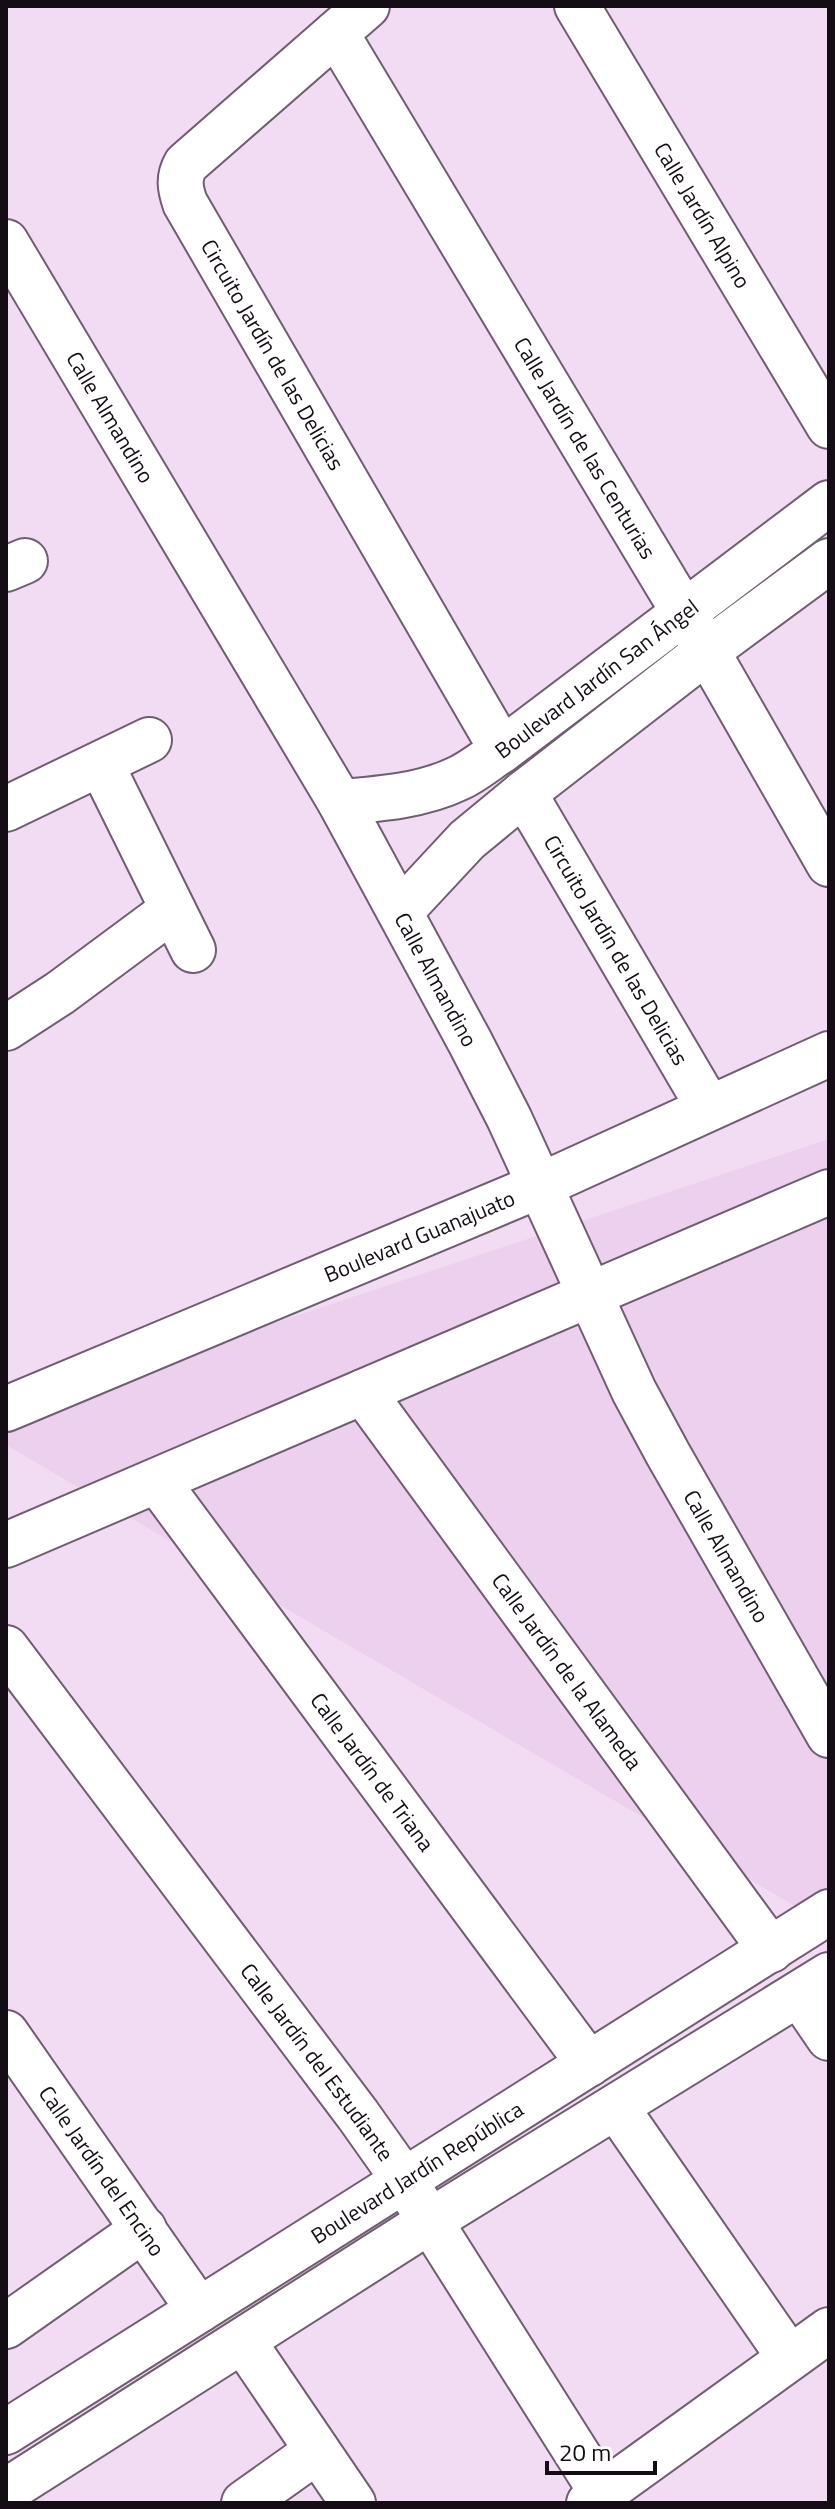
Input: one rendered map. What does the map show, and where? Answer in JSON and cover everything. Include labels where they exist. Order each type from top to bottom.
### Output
[{"type":"street","name":"Calle Jardín Alpino","points":[[577,6],[829,426]]},
{"type":"street","name":"Calle Jardín de las Centurias","points":[[352,20],[683,613],[829,864]]},
{"type":"street","name":"Circuito Jardín de las Delicias","points":[[352,20],[186,164],[181,173],[180,188],[185,203],[502,750]]},
{"type":"street","name":"Calle Almandino","points":[[6,242],[340,802],[509,1118],[634,1391],[829,1735]]},
{"type":"street","name":"Boulevard Jardín San Ángel","points":[[340,802],[399,796],[459,778],[502,750],[829,503]]},
{"type":"street","name":"Boulevard Jardín San Ángel","points":[[400,912],[467,840],[524,793],[829,561]]},
{"type":"street","points":[[6,809],[149,740]]},
{"type":"street","points":[[101,764],[193,950]]},
{"type":"street","points":[[459,778],[484,827]]},
{"type":"street","name":"Circuito Jardín de las Delicias","points":[[524,793],[709,1108]]},
{"type":"street","points":[[6,1028],[60,993],[172,910]]},
{"type":"street","name":"Boulevard Guanajuato","points":[[6,1409],[539,1186],[829,1054]]},
{"type":"street","points":[[6,1545],[829,1192]]},
{"type":"street","name":"Calle Jardín de la Alameda","points":[[363,1392],[771,1950]]},
{"type":"street","name":"Calle Jardín de Triana","points":[[157,1481],[589,2064]]},
{"type":"street","name":"Calle Jardín del Estudiante","points":[[6,1648],[404,2180],[595,2498]]},
{"type":"street","name":"Boulevard Jardín República","points":[[6,2432],[829,1912]]},
{"type":"street","points":[[6,2491],[430,2221],[814,1984],[829,2038]]},
{"type":"street","name":"Calle Jardín del Encino","points":[[8,2039],[199,2310]]},
{"type":"street","points":[[616,2107],[789,2357]]},
{"type":"street","points":[[6,2326],[144,2229]]},
{"type":"street","points":[[595,2498],[829,2330]]},
{"type":"street","points":[[243,2341],[353,2503]]},
{"type":"street","points":[[244,2503],[317,2451]]},
{"type":"shaded area","points":[[829,1139],[829,1926],[6,1445],[6,1412]]}]
